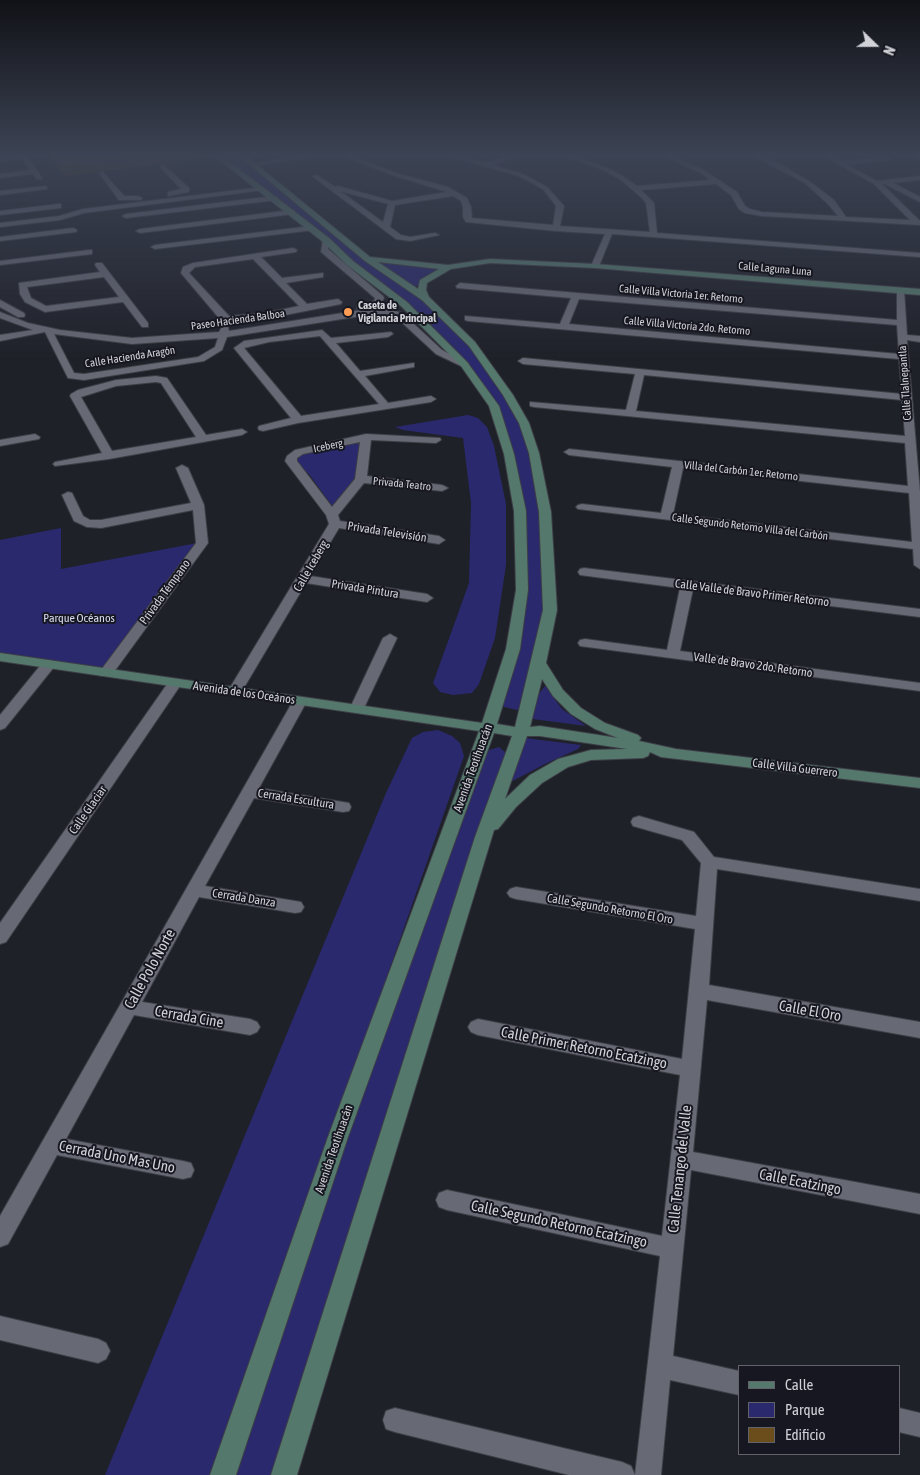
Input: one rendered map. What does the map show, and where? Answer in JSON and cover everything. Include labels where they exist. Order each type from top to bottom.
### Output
[{"type":"main road","name":"Avenida Teotihuacán","points":[[223,1475],[338,1137],[488,728],[513,649],[522,590],[520,511],[509,454],[494,406],[464,364],[404,304],[350,263],[306,224]]},
{"type":"main road","points":[[284,1475],[483,836],[521,732],[539,663],[550,610],[545,512],[534,453],[524,423],[472,344],[425,298],[368,259],[325,224]]},
{"type":"main road","name":"Calle Laguna Luna","points":[[368,259],[449,267]]},
{"type":"main road","name":"Calle Laguna Luna","points":[[425,298],[422,290],[424,282],[434,274],[449,267],[470,263],[503,261],[595,266],[920,292]]},
{"type":"main road","name":"Avenida de los Oceános","points":[[0,656],[488,728]]},
{"type":"main road","points":[[539,663],[558,693],[576,711],[600,726],[670,752]]},
{"type":"main road","name":"Calle Villa Guerrero","points":[[488,728],[521,732],[539,738],[920,783]]},
{"type":"main road","points":[[483,836],[510,803],[536,779],[563,763],[591,755],[670,752]]},
{"type":"street","points":[[0,226],[16,224]]},
{"type":"street","points":[[140,231],[197,224]]},
{"type":"street","points":[[382,224],[404,238],[435,235]]},
{"type":"street","points":[[506,224],[608,233],[920,254]]},
{"type":"street","points":[[556,229],[557,224]]},
{"type":"street","points":[[653,224],[654,236]]},
{"type":"street","points":[[0,239],[70,227],[78,237]]},
{"type":"street","points":[[155,247],[311,228]]},
{"type":"street","points":[[595,266],[608,233]]},
{"type":"street","name":"Paseo Hacienda Balboa","points":[[0,315],[39,329],[132,341],[173,340],[224,332],[267,319],[370,306],[380,300],[324,250],[326,240]]},
{"type":"street","points":[[293,250],[193,265],[186,268],[185,273],[222,316],[233,319],[267,319],[305,307],[338,302]]},
{"type":"street","points":[[0,254],[11,261]]},
{"type":"street","points":[[0,263],[91,255],[145,325]]},
{"type":"street","points":[[255,256],[305,307]]},
{"type":"street","points":[[10,287],[106,274]]},
{"type":"street","points":[[280,281],[320,275]]},
{"type":"street","points":[[22,285],[26,298],[40,308],[52,310],[124,298]]},
{"type":"street","name":"Calle Villa Victoria 1er. Retorno","points":[[460,286],[901,323]]},
{"type":"street","name":"Calle Tlalnepantla","points":[[901,291],[903,356],[908,375],[906,397],[910,440],[916,464],[914,490],[918,518],[920,565]]},
{"type":"street","points":[[563,327],[576,296]]},
{"type":"street","points":[[0,302],[26,298]]},
{"type":"street","name":"Paseo Hacienda Balboa","points":[[0,302],[39,329],[100,333],[224,332],[261,329],[374,311],[384,312],[399,315],[439,352],[464,364]]},
{"type":"street","name":"Calle Villa Victoria 2do. Retorno","points":[[468,318],[903,356]]},
{"type":"street","points":[[0,338],[39,329]]},
{"type":"street","name":"Calle Hacienda Aragón","points":[[39,329],[71,376],[114,378],[200,359],[219,348],[224,332]]},
{"type":"street","points":[[261,329],[269,339]]},
{"type":"street","points":[[298,420],[239,348],[244,344],[317,332],[325,335],[385,405]]},
{"type":"street","points":[[330,341],[388,334]]},
{"type":"street","points":[[902,337],[920,339]]},
{"type":"street","points":[[523,361],[906,397]]},
{"type":"street","points":[[358,374],[412,365]]},
{"type":"street","points":[[630,413],[640,372]]},
{"type":"street","points":[[109,456],[75,396],[114,378],[164,380],[202,439]]},
{"type":"street","points":[[263,428],[298,420],[431,399]]},
{"type":"street","points":[[534,404],[910,440]]},
{"type":"street","points":[[908,418],[920,419]]},
{"type":"street","points":[[59,464],[242,432]]},
{"type":"street","points":[[0,443],[35,437]]},
{"type":"street","points":[[361,479],[366,437]]},
{"type":"street","name":"Iceberg","points":[[334,519],[291,460],[292,456],[299,452],[366,437],[436,440]]},
{"type":"street","name":"Villa del Carbón 1er. Retorno","points":[[569,452],[914,490]]},
{"type":"street","points":[[666,517],[678,464]]},
{"type":"street","name":"Privada Témpano","points":[[106,673],[202,543],[198,505],[182,468]]},
{"type":"street","name":"Privada Teatro","points":[[361,479],[442,488]]},
{"type":"street","name":"Calle Iceberg","points":[[235,691],[303,579],[334,519],[361,479]]},
{"type":"street","points":[[68,494],[78,518],[87,523],[100,524],[198,505]]},
{"type":"street","name":"Calle Segundo Retorno Villa del Carbón","points":[[582,507],[918,546]]},
{"type":"street","name":"Privada Televisión","points":[[334,519],[439,540]]},
{"type":"street","name":"Calle Valle de Bravo Primer Retorno","points":[[584,572],[920,613]]},
{"type":"street","name":"Privada Pintura","points":[[303,579],[427,598]]},
{"type":"street","points":[[673,654],[687,585]]},
{"type":"street","points":[[357,708],[390,638]]},
{"type":"street","name":"Valle de Bravo 2do. Retorno","points":[[585,643],[920,687]]},
{"type":"street","points":[[0,725],[49,664]]},
{"type":"street","name":"Calle Glaciar","points":[[0,937],[175,683]]},
{"type":"street","name":"Calle Polo Norte","points":[[3,1227],[52,1145],[300,701]]},
{"type":"street","name":"Cerrada Escultura","points":[[249,792],[343,807]]},
{"type":"street","points":[[639,822],[688,836],[709,862],[920,895]]},
{"type":"street","name":"Calle Tenango del Valle","points":[[648,1475],[699,991],[709,862]]},
{"type":"street","name":"Cerrada Danza","points":[[194,890],[295,906]]},
{"type":"street","name":"Calle Segundo Retorno El Oro","points":[[516,893],[704,924]]},
{"type":"street","name":"Calle El Oro","points":[[699,991],[920,1030]]},
{"type":"street","name":"Cerrada Cine","points":[[129,1006],[250,1027]]},
{"type":"street","name":"Calle Primer Retorno Ecatzingo","points":[[478,1027],[690,1068]]},
{"type":"street","name":"Cerrada Uno Mas Uno","points":[[52,1145],[183,1170]]},
{"type":"street","name":"Calle Ecatzingo","points":[[681,1159],[920,1204]]},
{"type":"street","name":"Calle Segundo Retorno Ecatzingo","points":[[447,1200],[671,1248]]},
{"type":"street","points":[[0,1328],[98,1351]]},
{"type":"street","points":[[659,1365],[738,1383]]},
{"type":"street","points":[[395,1420],[622,1475]]},
{"type":"street","points":[[900,1420],[920,1425]]},
{"type":"green space","points":[[307,224],[325,224],[421,298],[471,349],[508,401],[522,427],[539,498],[545,611],[524,704],[517,710],[500,706],[526,593],[503,423],[468,364],[381,284]]},
{"type":"green space","points":[[377,261],[439,269],[419,285],[411,287]]},
{"type":"green space","points":[[468,415],[478,418],[487,427],[494,446],[506,504],[506,565],[495,638],[479,684],[472,693],[453,695],[440,692],[433,683],[469,583],[471,503],[463,438],[403,430],[395,427]]},
{"type":"green space","points":[[361,442],[355,480],[333,507],[309,474],[291,461],[299,452]]},
{"type":"green space","name":"Parque Océanos","points":[[61,528],[61,569],[197,543],[103,673],[0,658],[0,540]]},
{"type":"green space","points":[[545,686],[562,709],[586,726],[533,719],[530,716],[538,695]]},
{"type":"green space","points":[[438,730],[452,736],[460,743],[464,756],[213,1475],[105,1475],[386,793],[412,738],[423,732]]},
{"type":"green space","points":[[527,738],[581,745],[578,749],[507,784],[523,741]]},
{"type":"green space","points":[[499,747],[506,753],[278,1475],[227,1475],[476,776],[489,750]]},
{"type":"place","name":"Caseta de Vigilancia Principal","points":[[348,312]]}]
